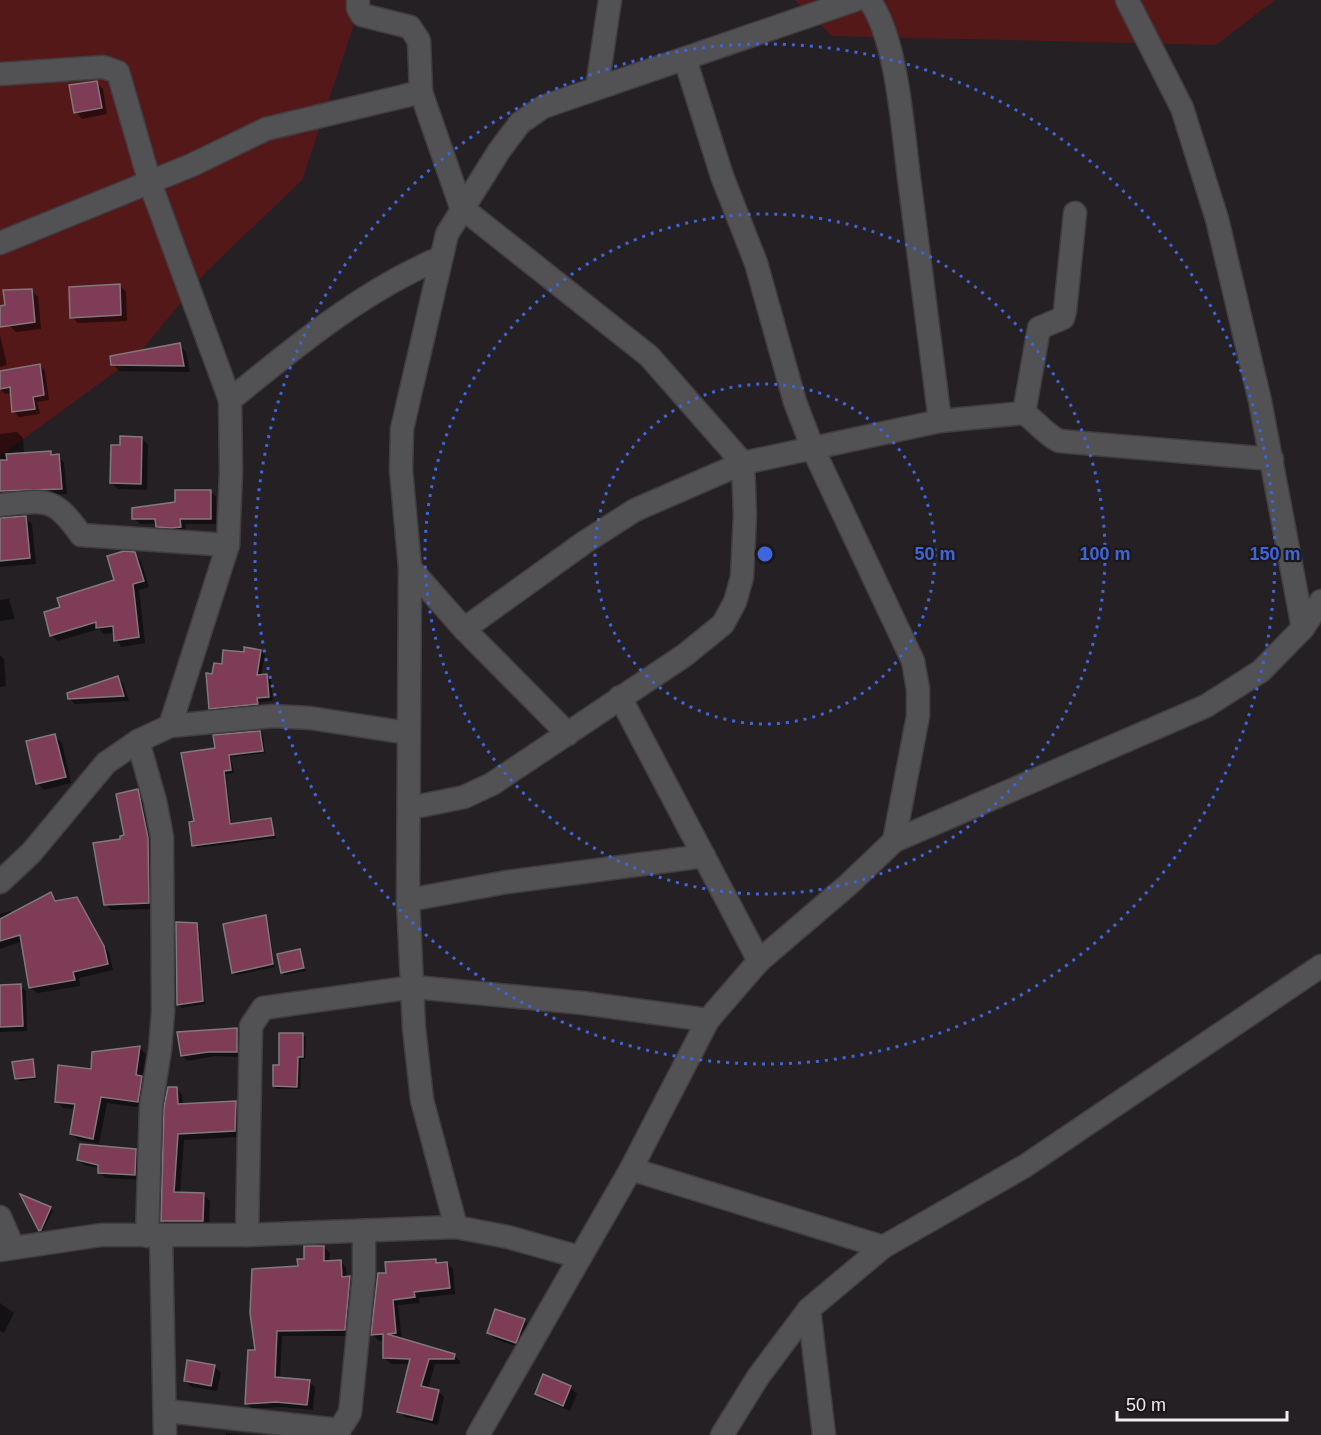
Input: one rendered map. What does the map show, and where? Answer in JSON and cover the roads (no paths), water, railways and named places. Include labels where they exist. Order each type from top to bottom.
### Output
[{"type":"street","points":[[358,0],[358,8],[362,15],[410,27],[416,32],[419,41],[421,92],[461,207],[649,356],[743,463],[745,515],[742,577],[735,602],[723,624],[685,656],[492,784],[464,796],[410,808]]},
{"type":"street","points":[[597,87],[610,0]]},
{"type":"street","points":[[456,1227],[422,1100],[414,1028],[414,987],[408,900],[410,568],[401,470],[402,429],[447,234],[461,207],[520,123],[543,107],[855,0]]},
{"type":"street","points":[[869,0],[879,14],[888,40],[940,421]]},
{"type":"street","points":[[1127,0],[1186,119],[1217,219],[1272,459],[1303,628]]},
{"type":"street","points":[[685,59],[722,176],[756,263],[795,402],[813,449],[913,661],[918,689],[918,716],[894,841]]},
{"type":"street","points":[[0,74],[103,66],[118,72],[150,183],[230,400],[231,472],[228,545],[170,726]]},
{"type":"street","points":[[0,243],[150,183],[266,129],[421,92]]},
{"type":"street","points":[[1024,413],[1039,328],[1063,318],[1065,311],[1075,213]]},
{"type":"street","points":[[230,400],[309,336],[411,270],[440,258]]},
{"type":"street","points":[[464,629],[585,542],[635,510],[743,463],[940,421],[1024,413],[1034,420],[1044,433],[1059,441],[1272,459]]},
{"type":"street","points":[[0,505],[49,503],[64,512],[81,535],[228,545]]},
{"type":"street","points":[[410,568],[464,629],[568,734]]},
{"type":"street","points":[[478,1435],[631,1169],[708,1020],[759,961],[849,884],[894,841],[1206,706],[1261,671],[1303,628],[1321,601]]},
{"type":"street","points":[[620,697],[759,961]]},
{"type":"street","points":[[0,882],[31,853],[106,763],[138,741],[170,726],[273,716],[310,718],[408,733]]},
{"type":"street","points":[[138,741],[155,801],[162,837],[163,1012],[160,1050],[151,1106],[154,1235],[166,1411],[165,1435]]},
{"type":"street","points":[[408,900],[507,882],[704,856]]},
{"type":"street","points":[[722,1435],[758,1377],[809,1310],[883,1247],[1025,1166],[1321,966]]},
{"type":"street","points":[[247,1235],[251,1026],[263,1008],[414,987],[583,1003],[708,1020]]},
{"type":"street","points":[[631,1169],[883,1247]]},
{"type":"street","points":[[0,1217],[6,1249],[101,1235],[247,1235],[456,1227],[508,1237],[579,1257]]},
{"type":"street","points":[[166,1411],[337,1432],[350,1413],[364,1274],[364,1232]]},
{"type":"street","points":[[809,1310],[824,1435]]}]
